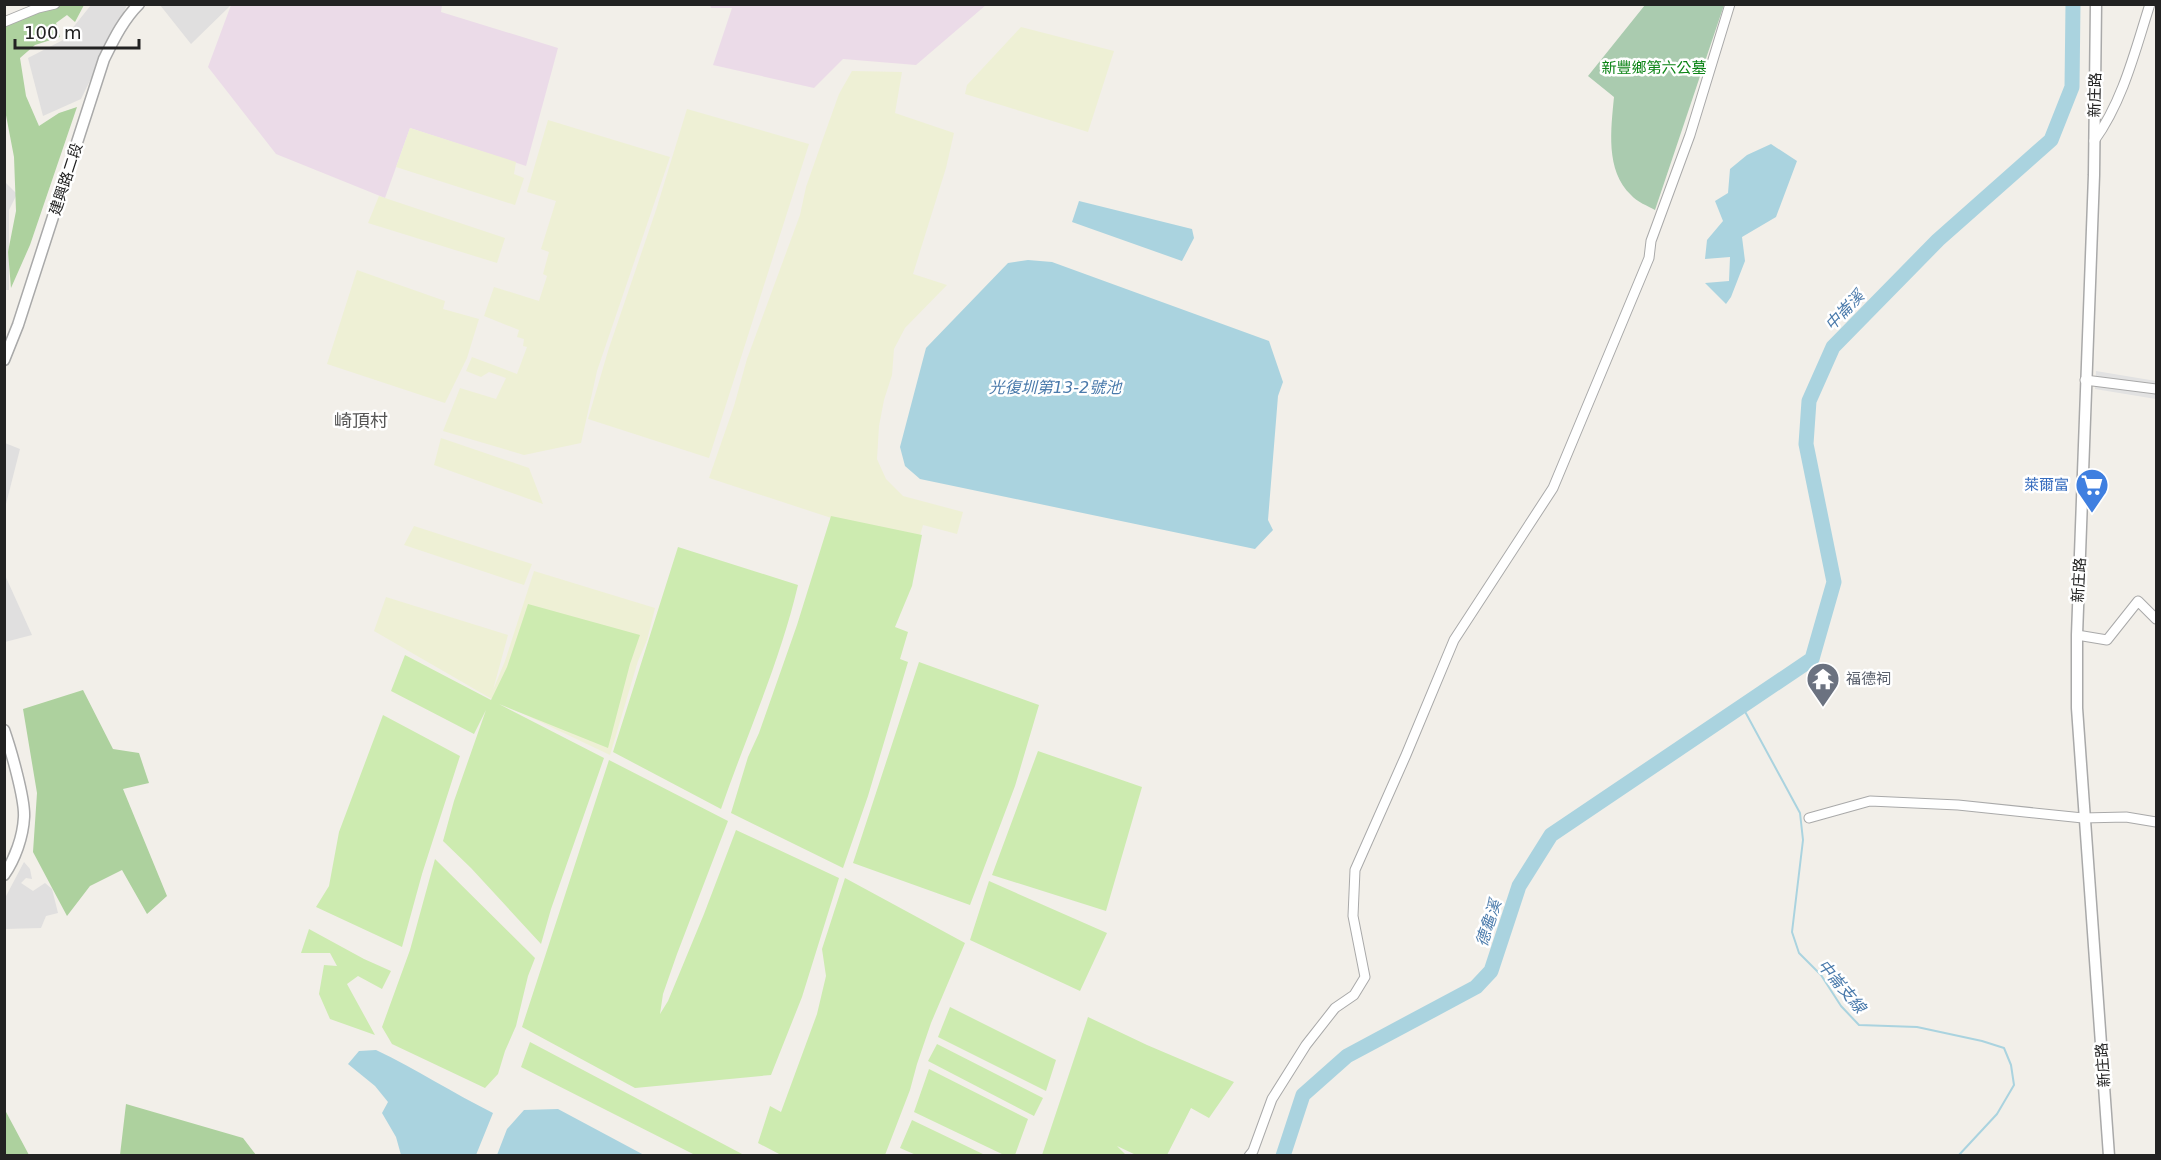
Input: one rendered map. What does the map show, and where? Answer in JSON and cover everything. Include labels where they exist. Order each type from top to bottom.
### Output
[{"type":"street","points":[[4,22],[38,8],[55,4]]},
{"type":"street","name":"建興路二段","points":[[4,360],[22,314],[105,59],[115,36],[140,4]]},
{"type":"street","points":[[1250,1155],[1272,1098],[1306,1046],[1335,1008],[1353,995],[1365,977],[1353,916],[1355,870],[1454,640],[1553,488],[1649,258],[1652,242],[1690,135],[1730,4]]},
{"type":"street","name":"新庄路","points":[[2096,4],[2094,141],[2077,635],[2077,708],[2083,818],[2109,1155]]},
{"type":"street","points":[[2094,141],[2120,96],[2150,4]]},
{"type":"street","points":[[2085,380],[2157,389]]},
{"type":"street","points":[[2077,635],[2107,640],[2138,601],[2157,619]]},
{"type":"street","points":[[4,730],[24,816],[11,865],[4,875]]},
{"type":"street","points":[[1809,818],[1870,801],[1958,805],[2083,818],[2126,817],[2157,822]]},
{"type":"shaded area","points":[[91,5],[127,5],[81,99],[43,116],[28,58],[63,40]]},
{"type":"shaded area","points":[[160,5],[231,5],[191,44]]},
{"type":"shaded area","points":[[231,5],[442,5],[441,12],[558,48],[526,166],[410,128],[385,198],[276,154],[208,67]]},
{"type":"shaded area","points":[[710,5],[986,5],[916,65],[843,59],[814,88],[713,65],[732,8],[711,8]]},
{"type":"shaded area","points":[[4,181],[17,194],[9,210],[9,290],[5,290]]},
{"type":"shaded area","points":[[2096,371],[2156,381],[2156,399],[2095,389]]},
{"type":"shaded area","points":[[4,443],[20,449],[5,508]]},
{"type":"shaded area","points":[[4,573],[32,635],[5,642],[4,642]]},
{"type":"shaded area","points":[[24,862],[30,869],[32,879],[26,878],[21,883],[33,891],[45,883],[52,889],[58,913],[46,916],[41,928],[5,929],[5,898]]},
{"type":"green space","points":[[58,5],[84,5],[75,22],[67,15],[56,23],[60,37],[35,45],[20,58],[26,96],[39,126],[59,113],[77,107],[30,245],[11,288],[8,252],[16,211],[14,157],[5,110],[5,25]]},
{"type":"green space","name":"新豐鄉第六公墓","points":[[1645,5],[1724,5],[1655,210],[1633,197],[1617,174],[1613,161],[1611,135],[1614,97],[1588,76]]},
{"type":"green space","points":[[1021,27],[1114,51],[1088,132],[965,94],[967,85]]},
{"type":"green space","points":[[852,71],[902,72],[895,113],[954,133],[946,168],[913,274],[947,285],[905,328],[894,349],[892,375],[879,426],[877,459],[886,479],[903,496],[963,512],[957,534],[923,525],[917,546],[709,478],[734,406],[747,359],[800,215],[806,187],[839,94]]},
{"type":"green space","points":[[687,109],[809,144],[709,458],[588,419]]},
{"type":"green space","points":[[548,120],[670,157],[597,371],[581,443],[524,455],[443,431],[460,388],[496,399],[506,378],[489,372],[481,377],[466,371],[472,357],[517,374],[527,347],[523,346],[524,339],[517,337],[519,330],[484,316],[494,287],[539,301],[547,276],[543,274],[549,252],[541,249],[556,201],[527,192]]},
{"type":"green space","points":[[410,128],[516,162],[514,174],[524,178],[515,205],[396,167]]},
{"type":"green space","points":[[379,196],[505,238],[497,263],[368,223]]},
{"type":"green space","points":[[357,270],[445,301],[443,309],[479,319],[467,358],[445,403],[327,364]]},
{"type":"green space","points":[[441,438],[529,468],[543,504],[434,465]]},
{"type":"green space","points":[[831,516],[922,535],[912,586],[895,627],[908,632],[900,659],[908,662],[868,796],[843,868],[731,813],[748,757],[759,733],[797,625]]},
{"type":"green space","points":[[414,526],[532,564],[524,585],[404,545]]},
{"type":"green space","points":[[678,547],[798,585],[773,670],[721,809],[613,752]]},
{"type":"green space","points":[[534,571],[655,608],[610,755],[490,698],[374,631],[386,597],[508,635],[493,690],[505,661]]},
{"type":"green space","points":[[528,604],[640,635],[608,748],[499,704],[604,758],[541,944],[443,841],[454,801],[486,710],[474,734],[391,691],[405,655],[491,700],[507,667]]},
{"type":"green space","points":[[919,662],[1039,705],[1015,786],[970,905],[853,863]]},
{"type":"green space","points":[[83,690],[113,749],[139,753],[149,783],[123,789],[167,896],[147,914],[122,870],[90,886],[67,916],[33,852],[37,793],[23,709]]},
{"type":"green space","points":[[383,715],[460,756],[422,874],[402,947],[316,907],[329,886],[339,832]]},
{"type":"green space","points":[[1038,751],[1142,787],[1106,911],[992,875]]},
{"type":"green space","points":[[609,760],[728,821],[677,954],[663,994],[660,1014],[668,1001],[704,914],[736,830],[839,878],[802,997],[771,1075],[635,1088],[522,1027]]},
{"type":"green space","points":[[435,859],[535,958],[528,976],[516,1026],[498,1074],[485,1088],[392,1044],[382,1027],[410,950]]},
{"type":"green space","points":[[845,878],[965,943],[931,1023],[910,1090],[885,1155],[781,1155],[758,1143],[770,1106],[781,1112],[817,1014],[826,976],[822,949]]},
{"type":"green space","points":[[989,881],[1107,933],[1080,991],[970,940]]},
{"type":"green space","points":[[309,929],[391,971],[382,989],[358,976],[347,984],[375,1035],[330,1019],[319,994],[324,965],[337,966],[330,953],[301,953]]},
{"type":"green space","points":[[950,1007],[1056,1060],[1046,1091],[938,1037]]},
{"type":"green space","points":[[1088,1017],[1234,1082],[1209,1118],[1191,1108],[1167,1155],[1136,1155],[1117,1146],[1126,1155],[1042,1155]]},
{"type":"green space","points":[[530,1042],[744,1155],[695,1155],[521,1067]]},
{"type":"green space","points":[[937,1044],[1043,1098],[1034,1116],[928,1061]]},
{"type":"green space","points":[[929,1069],[1028,1119],[1015,1155],[1004,1155],[914,1112]]},
{"type":"green space","points":[[126,1104],[243,1138],[256,1155],[120,1155]]},
{"type":"green space","points":[[5,1110],[29,1155],[5,1155]]},
{"type":"green space","points":[[912,1120],[985,1155],[916,1155],[900,1148]]},
{"type":"water","points":[[1771,144],[1797,161],[1776,217],[1742,237],[1745,261],[1726,304],[1705,283],[1729,281],[1730,257],[1705,259],[1707,240],[1723,221],[1715,201],[1728,193],[1730,169],[1747,155]]},
{"type":"water","points":[[1079,201],[1192,229],[1194,238],[1182,261],[1072,222]]},
{"type":"water","name":"光復圳第13-2號池","points":[[1028,260],[1052,262],[1269,341],[1283,382],[1278,396],[1268,520],[1273,530],[1255,549],[920,479],[905,466],[900,447],[926,348],[1008,263]]},
{"type":"water","points":[[376,1050],[493,1113],[476,1155],[401,1155],[396,1137],[382,1113],[388,1102],[375,1086],[348,1064],[359,1051]]},
{"type":"water","points":[[558,1109],[644,1155],[497,1155],[507,1129],[524,1110]]},
{"type":"waterway","name":"中崙溪","points":[[1283,1156],[1303,1095],[1347,1056],[1476,987],[1491,971],[1519,886],[1551,835],[1812,659],[1834,582],[1806,444],[1809,401],[1833,347],[1938,240],[2051,140],[2072,87],[2073,4]]},
{"type":"waterway","name":"中崙支線","points":[[1742,706],[1800,813],[1803,840],[1792,932],[1799,953],[1821,975],[1841,1006],[1859,1025],[1917,1027],[2004,1048],[2011,1065],[2014,1085],[1997,1114],[1958,1156]]},
{"type":"place","name":"萊爾富","points":[[2092,514]]},
{"type":"place","name":"福德祠","points":[[1823,708]]},
{"type":"district","name":"崎頂村","points":[[361,421]]},
{"type":"water label","name":"德龜溪","points":[[1488,923]]}]
